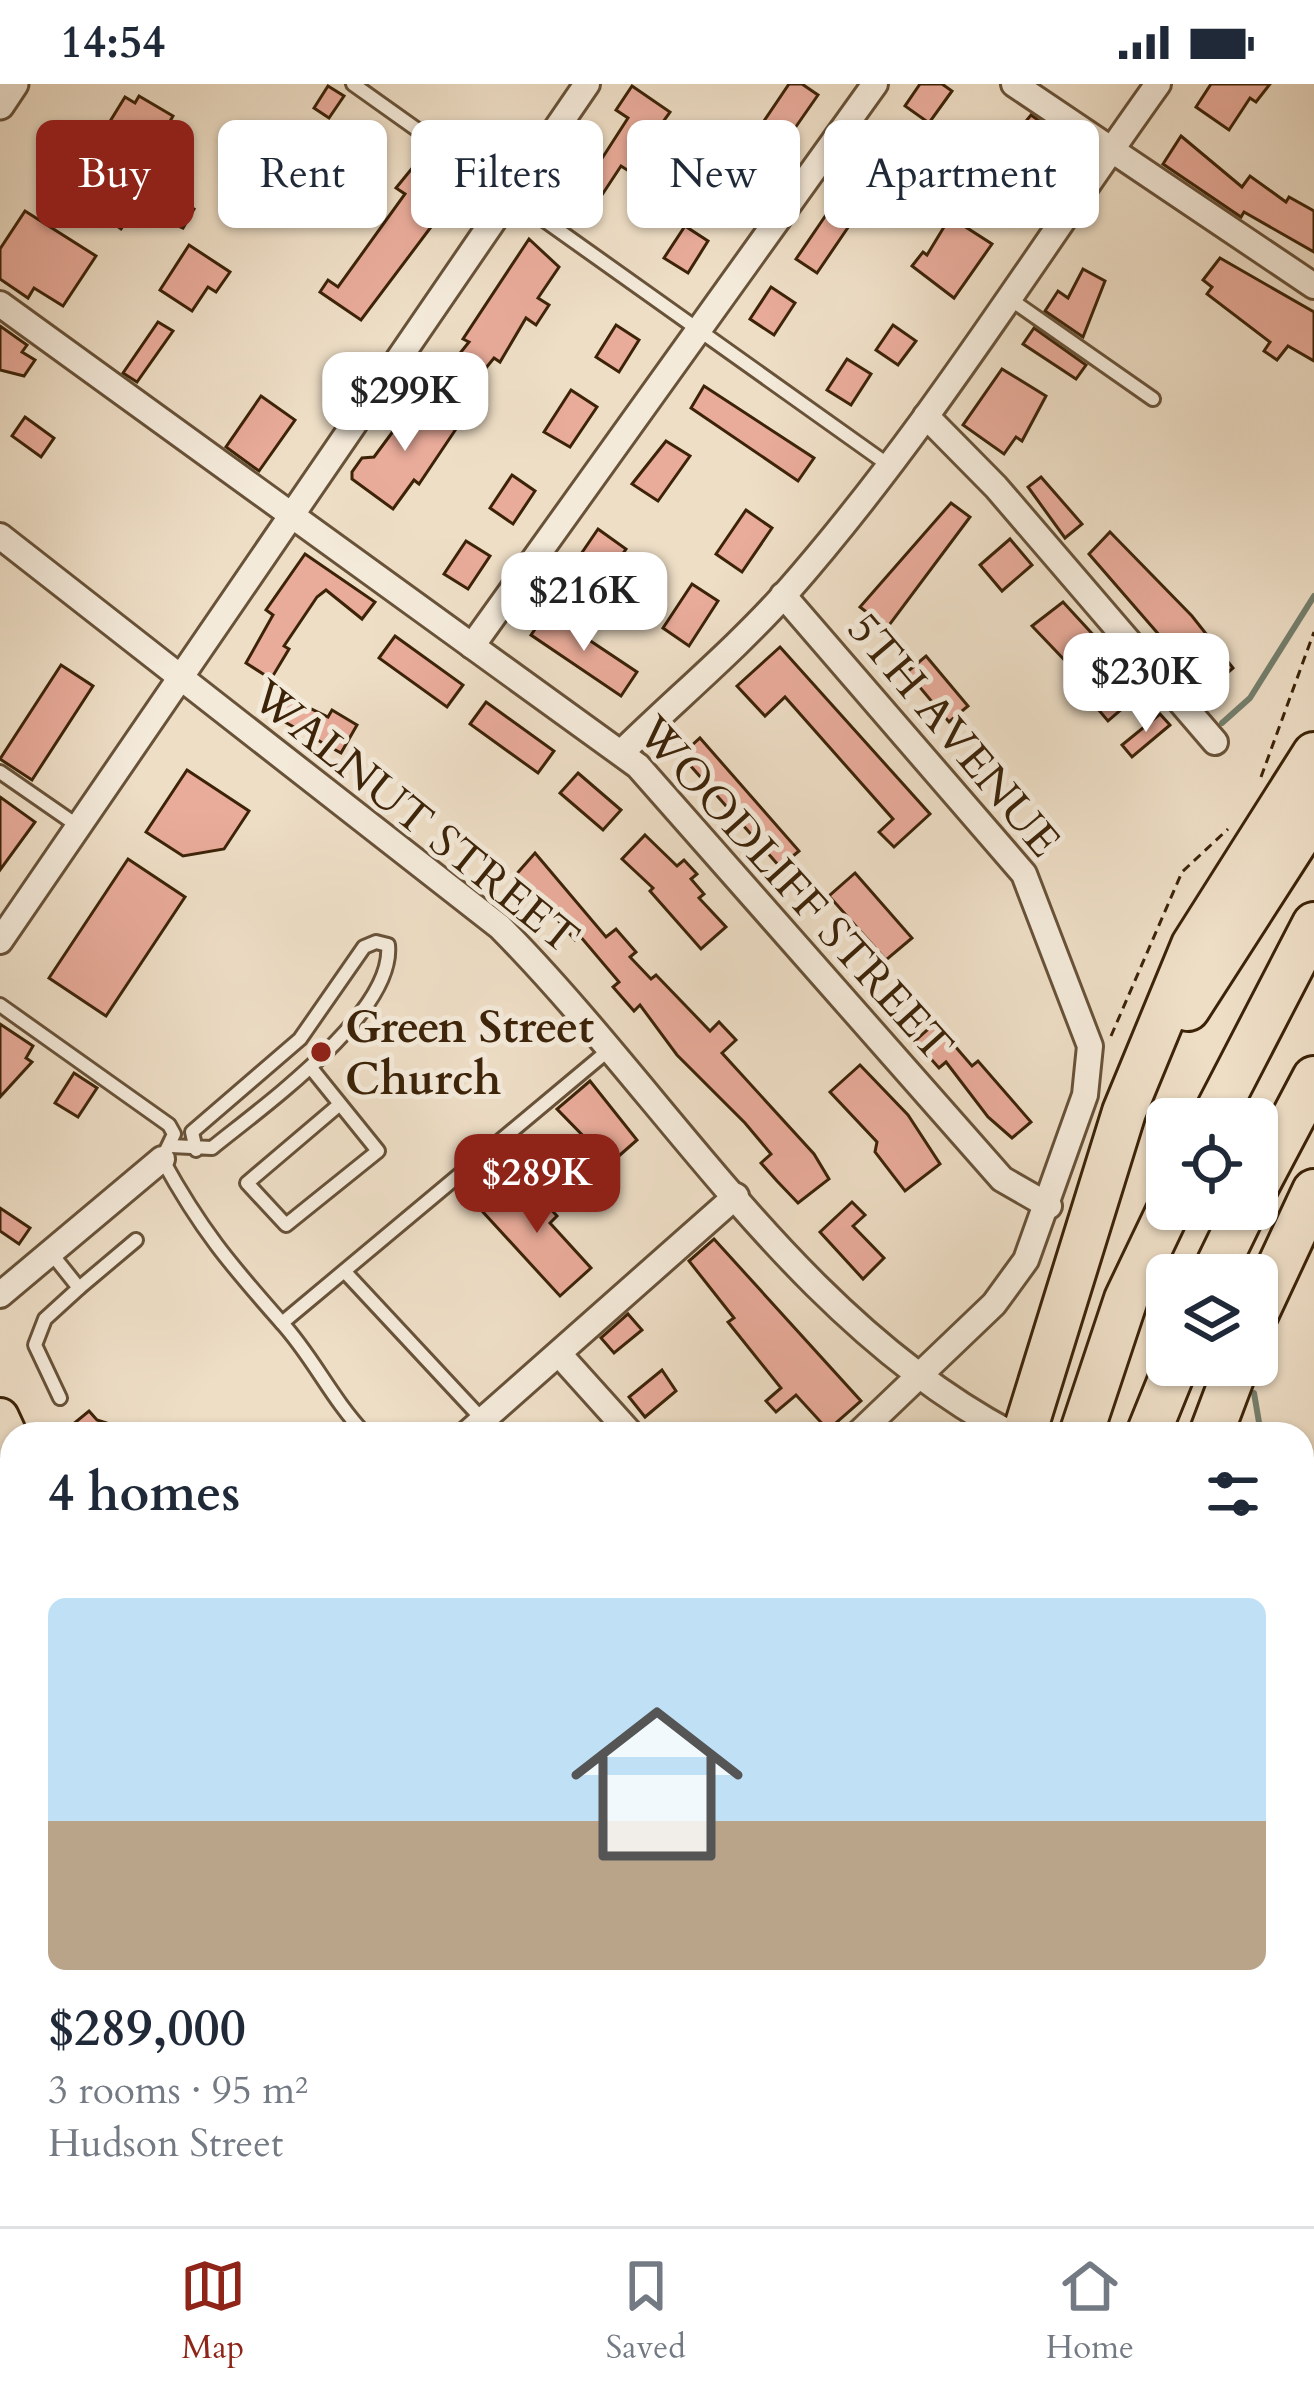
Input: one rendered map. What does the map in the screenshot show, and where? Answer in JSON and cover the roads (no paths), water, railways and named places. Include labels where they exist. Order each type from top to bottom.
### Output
[{"type":"highway","points":[[1028,1422],[1124,1112],[1193,945],[1314,754]]},
{"type":"highway","points":[[1124,1112],[1314,814]]},
{"type":"highway","points":[[1224,1098],[1314,924]]},
{"type":"highway","points":[[1255,1098],[1314,983]]},
{"type":"highway","points":[[1278,1146],[1314,1078]]},
{"type":"highway","points":[[1278,1268],[1314,1191]]},
{"type":"highway","points":[[1086,1422],[1126,1299],[1158,1230]]},
{"type":"highway","points":[[1109,1422],[1146,1328]]},
{"type":"highway","points":[[1153,1422],[1167,1386]]},
{"type":"highway","points":[[1216,1422],[1230,1386]]},
{"type":"street","points":[[0,105],[14,84]]},
{"type":"street","points":[[562,120],[587,84]]},
{"type":"street","points":[[472,646],[875,84]]},
{"type":"street","points":[[1014,84],[1314,286]]},
{"type":"street","points":[[622,752],[783,595],[926,416],[1158,84]]},
{"type":"street","points":[[0,941],[488,228]]},
{"type":"street","name":"WOODLIFF STREET","points":[[0,304],[622,752],[655,782],[1002,1180],[1049,1206]]},
{"type":"street","points":[[926,416],[996,488],[1215,742]]},
{"type":"street","name":"WALNUT STREET","points":[[0,536],[500,927],[845,1314],[920,1379],[988,1422]]},
{"type":"street","name":"5TH AVENUE","points":[[783,595],[1030,885],[1090,1046],[1085,1095],[1049,1206],[1015,1278],[920,1379],[872,1422]]},
{"type":"street","points":[[0,1295],[166,1152]]},
{"type":"street","points":[[489,1422],[736,1196]]},
{"type":"street","points":[[559,1354],[621,1422]]},
{"type":"lane","points":[[353,84],[411,125]]},
{"type":"lane","points":[[555,228],[886,464]]},
{"type":"lane","points":[[1009,298],[1154,399]]},
{"type":"lane","points":[[0,772],[79,826]]},
{"type":"lane","points":[[166,1152],[196,1150],[212,1148],[329,1054],[383,977],[388,945],[376,941],[364,947],[300,1039],[192,1132],[196,1150]]},
{"type":"lane","points":[[0,1005],[169,1125],[174,1134],[166,1152],[204,1235],[282,1323],[331,1398],[354,1422]]},
{"type":"lane","points":[[282,1323],[610,1048]]},
{"type":"lane","points":[[311,1068],[378,1150],[286,1225],[248,1183],[340,1104]]},
{"type":"lane","points":[[60,1399],[35,1345],[45,1319],[136,1240]]},
{"type":"lane","points":[[51,1252],[80,1288]]},
{"type":"lane","points":[[345,1272],[476,1422]]},
{"type":"waterway","points":[[1222,723],[1250,698],[1314,596]]},
{"type":"waterway","points":[[1254,1393],[1259,1422]]},
{"type":"place","name":"Green Street Church","points":[[321,1052]]}]
